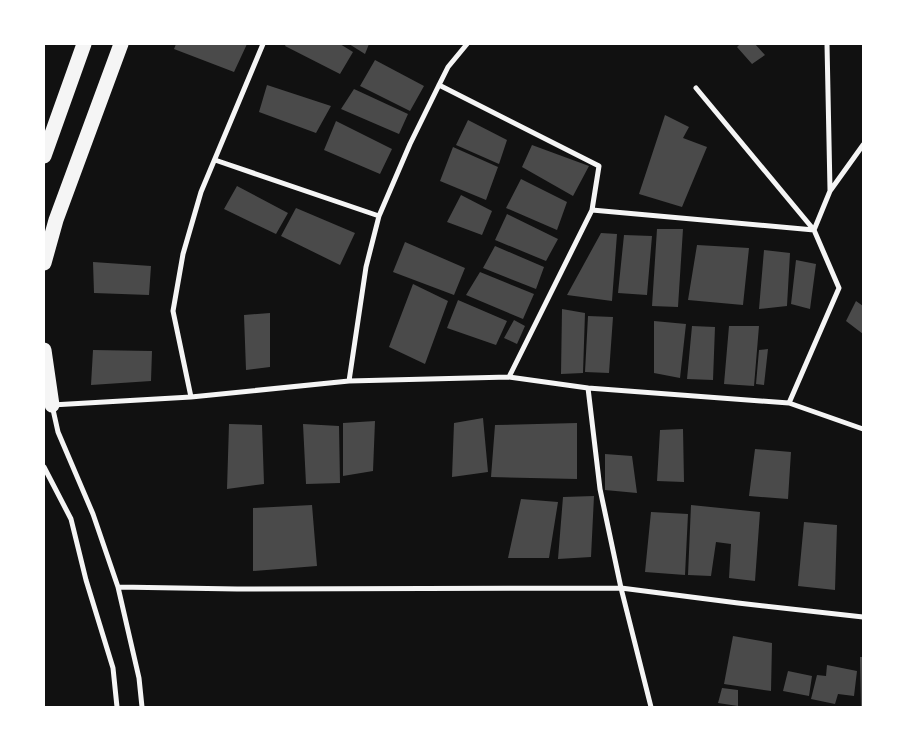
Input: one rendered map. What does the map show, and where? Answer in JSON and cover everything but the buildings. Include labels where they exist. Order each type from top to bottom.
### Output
[{"type":"highway","points":[[44,156],[84,44]]},
{"type":"highway","points":[[44,263],[56,220],[121,44]]},
{"type":"highway","points":[[44,350],[52,405]]},
{"type":"street","points":[[192,397],[173,311],[183,254],[202,192],[263,44]]},
{"type":"street","points":[[349,381],[366,267],[379,216],[410,144],[439,84],[448,67],[467,44]]},
{"type":"street","points":[[826,44],[830,191]]},
{"type":"street","points":[[439,84],[599,166],[592,210],[509,377]]},
{"type":"street","points":[[696,88],[814,230],[839,288],[789,403]]},
{"type":"street","points":[[814,230],[830,191],[863,146]]},
{"type":"street","points":[[215,160],[379,216]]},
{"type":"street","points":[[592,210],[814,230]]},
{"type":"street","points":[[142,707],[139,678],[118,587],[93,514],[58,432],[52,405],[192,397],[349,381],[509,377],[588,388],[789,403],[863,429]]},
{"type":"street","points":[[588,388],[600,489],[621,588],[652,707]]},
{"type":"street","points":[[44,467],[71,519],[86,580],[113,668],[117,707]]},
{"type":"street","points":[[118,587],[237,590],[621,588],[863,617]]}]
